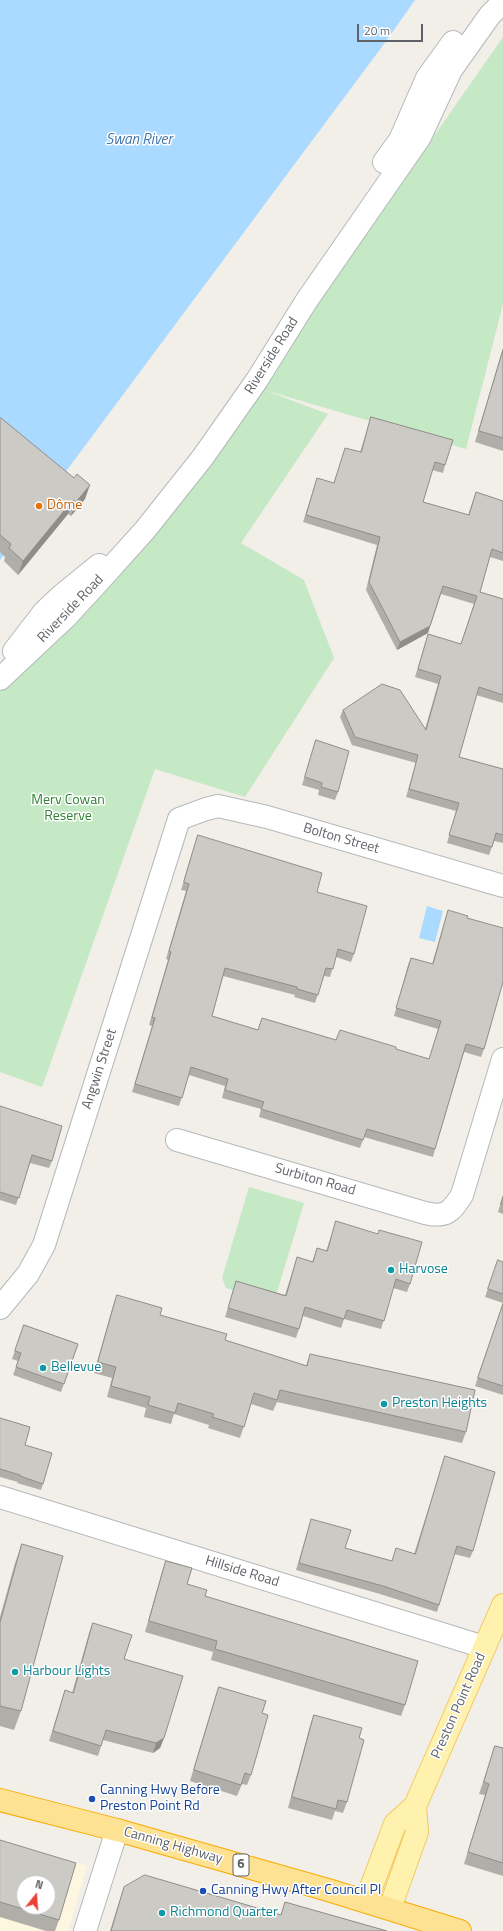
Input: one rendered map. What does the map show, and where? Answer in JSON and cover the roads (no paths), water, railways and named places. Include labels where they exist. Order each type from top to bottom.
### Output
[{"type":"highway","name":"Canning Highway","points":[[0,1800],[116,1830],[366,1901],[460,1931]]},
{"type":"main road","name":"Preston Point Road","points":[[366,1901],[395,1824],[415,1806],[503,1605]]},
{"type":"main road","name":"Preston Point Road","points":[[390,1908],[417,1832],[415,1806]]},
{"type":"street","name":"Riverside Road","points":[[0,664],[16,649],[44,612],[62,594],[108,558],[173,479],[204,437],[247,375],[322,253],[400,140],[427,78],[464,28],[490,0]]},
{"type":"street","name":"Riverside Road","points":[[0,679],[66,617],[100,580],[145,530],[203,457],[257,380],[307,300],[420,137],[451,70],[490,16],[503,2]]},
{"type":"street","name":"Bolton Street","points":[[179,819],[218,806],[267,817],[503,886]]},
{"type":"street","name":"Angwin Street","points":[[0,1308],[28,1274],[44,1245],[179,819]]},
{"type":"street","name":"Surbiton Road","points":[[177,1140],[425,1213],[436,1215],[445,1214],[452,1209],[462,1195],[503,1059]]},
{"type":"street","name":"Hillside Road","points":[[0,1497],[484,1648]]},
{"type":"street","points":[[85,1931],[116,1830]]},
{"type":"water","name":"Swan River","points":[[0,0],[415,0],[384,44],[0,560]]},
{"type":"water","points":[[427,906],[443,911],[435,942],[419,938]]},
{"type":"place","name":"Dôme","points":[[39,506]]},
{"type":"place","name":"Harvose","points":[[391,1270]]},
{"type":"place","name":"Bellevue","points":[[43,1368]]},
{"type":"place","name":"Preston Heights","points":[[384,1404]]},
{"type":"place","name":"Harbour Lights","points":[[15,1672]]},
{"type":"place","name":"Canning Hwy Before Preston Point Rd","points":[[92,1799]]},
{"type":"place","name":"Canning Hwy After Council Pl","points":[[203,1891]]},
{"type":"place","name":"Richmond Quarter","points":[[162,1913]]},
{"type":"park label","name":"Merv Cowan Reserve","points":[[68,810]]}]
